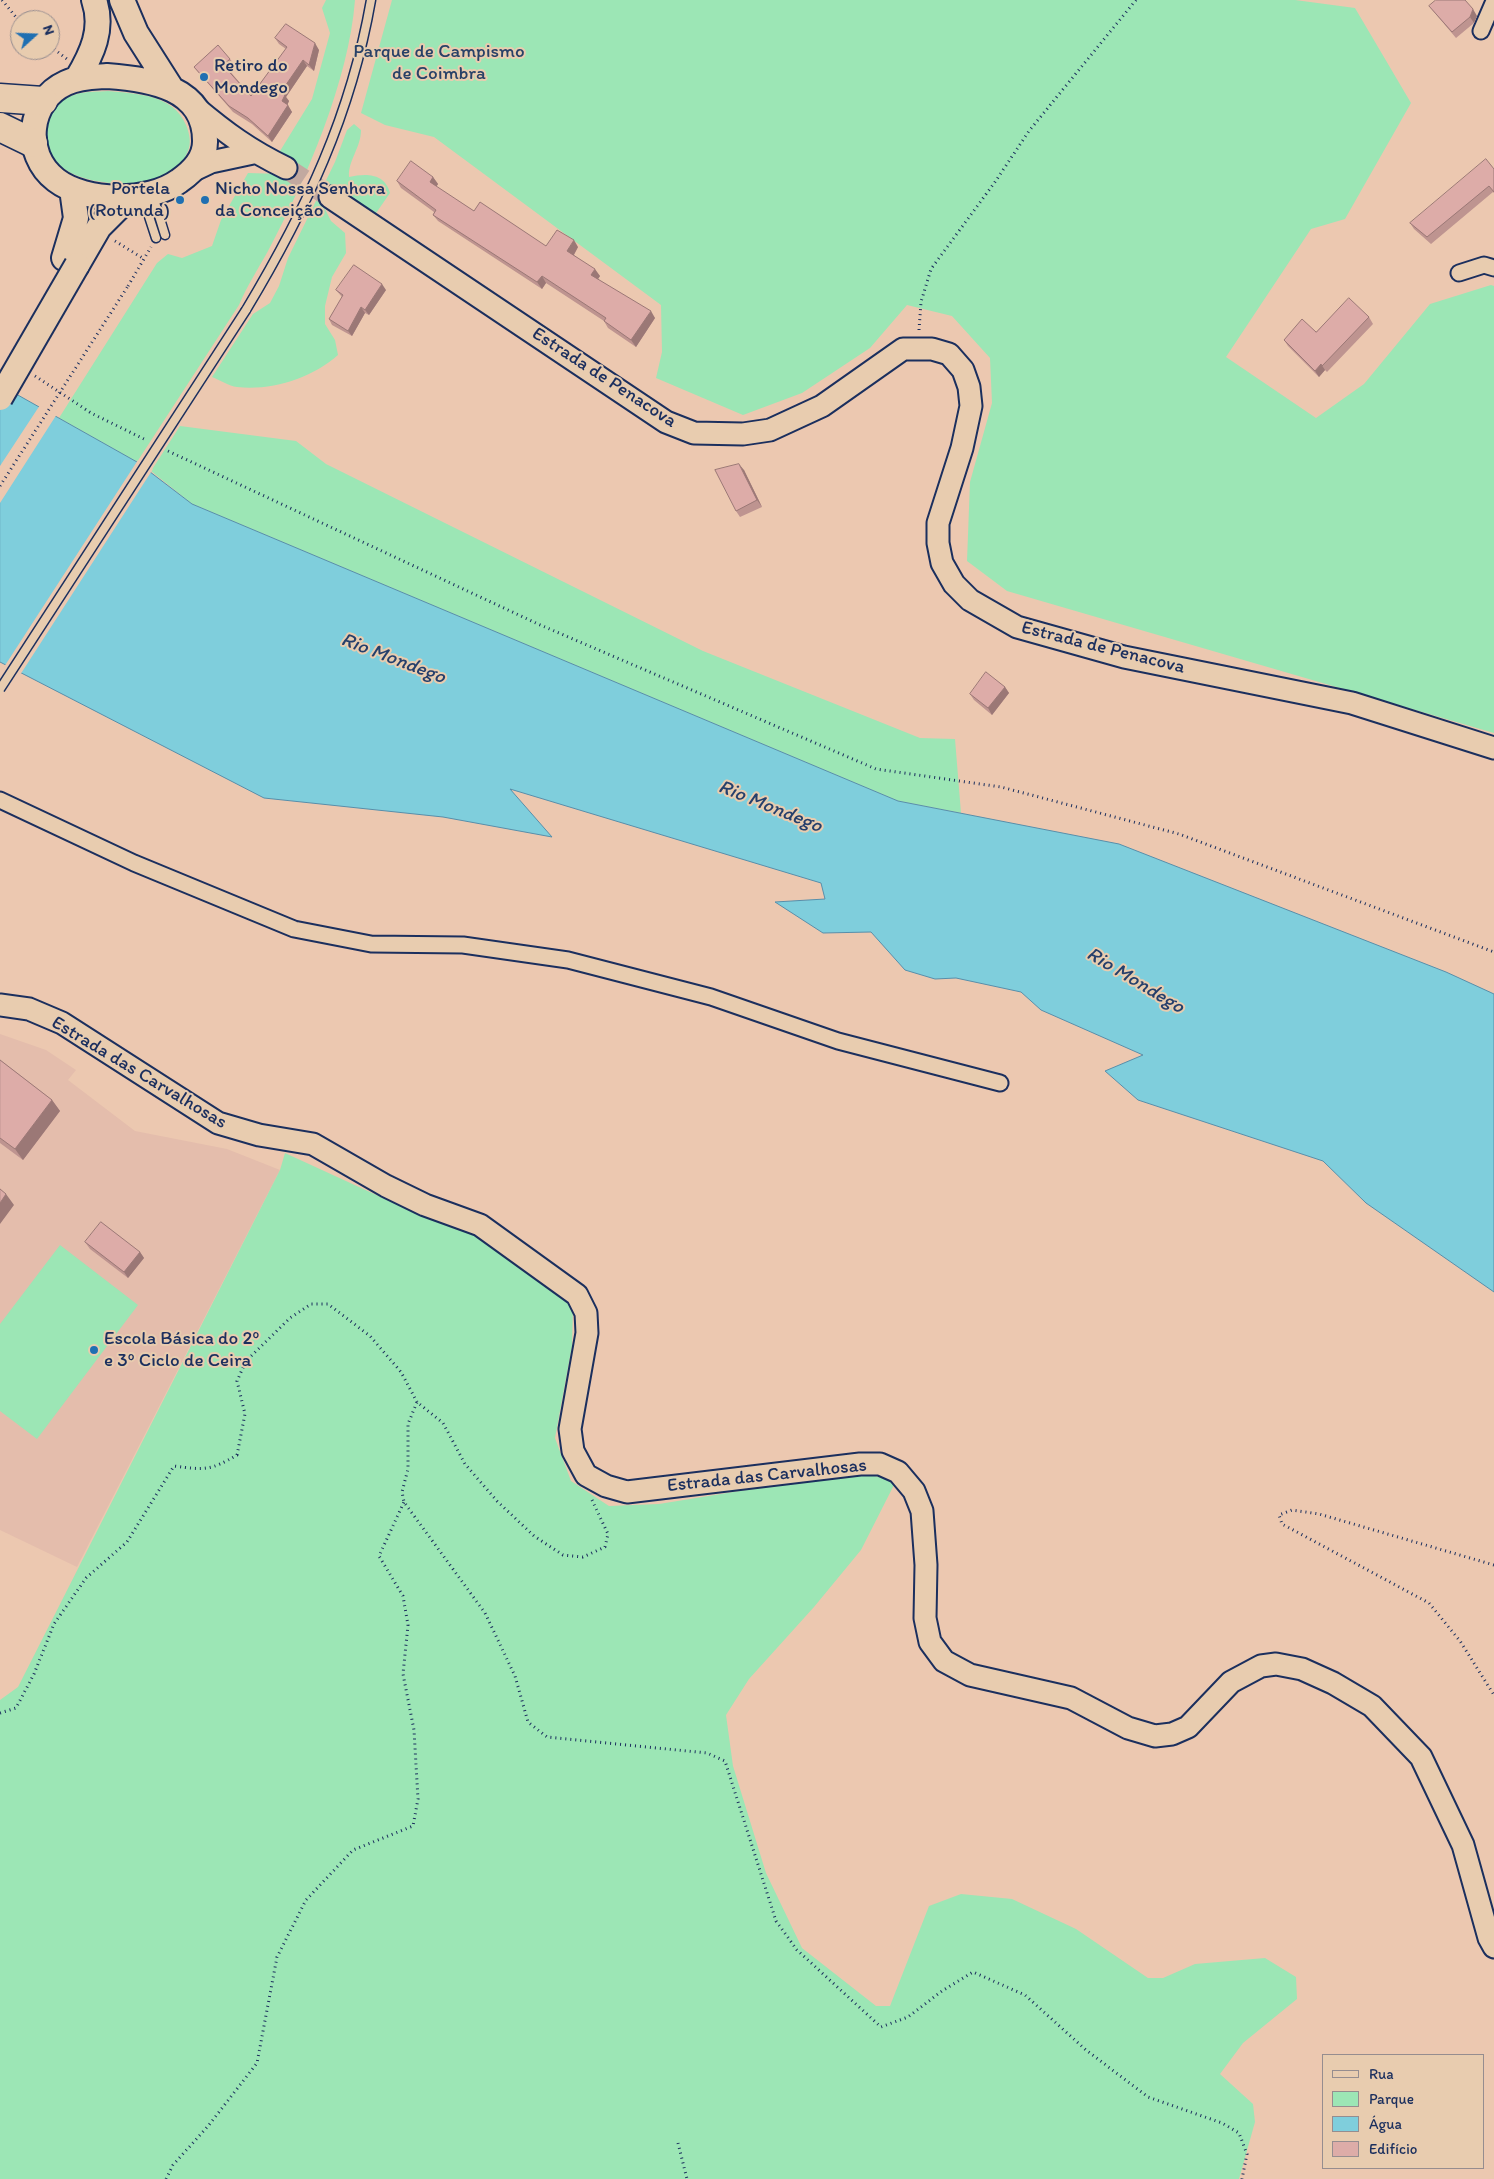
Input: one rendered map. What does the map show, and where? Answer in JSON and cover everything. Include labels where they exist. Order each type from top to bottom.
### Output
[{"type":"highway","points":[[0,98],[43,101]]},
{"type":"highway","points":[[0,127],[33,143]]},
{"type":"main road","points":[[94,0],[98,13],[97,39],[43,101],[34,121],[33,143],[46,169],[56,180],[72,189],[110,196],[142,196]]},
{"type":"main road","points":[[122,0],[136,33],[171,88]]},
{"type":"main road","points":[[0,367],[70,262],[99,228],[142,196],[172,186],[192,171],[203,154],[205,143],[204,130],[195,107],[185,97],[171,88],[132,78],[107,76],[72,69]]},
{"type":"main road","points":[[0,398],[70,262],[76,218],[72,189]]},
{"type":"street","points":[[1481,32],[1494,1]]},
{"type":"street","points":[[195,107],[253,153],[286,168]]},
{"type":"street","points":[[192,171],[211,162],[253,153]]},
{"type":"street","name":"Estrada de Penacova","points":[[330,197],[666,422],[694,433],[743,434],[770,430],[822,406],[904,349],[918,347],[949,354],[963,370],[969,387],[971,406],[962,448],[938,523],[938,543],[942,563],[954,584],[970,600],[1017,627],[1124,657],[1352,703],[1494,748]]},
{"type":"street","points":[[1459,273],[1484,265],[1494,268]]},
{"type":"street","points":[[0,800],[134,863],[294,929],[371,944],[462,945],[568,960],[711,997],[838,1041],[1000,1083]]},
{"type":"street","name":"Estrada das Carvalhosas","points":[[0,1005],[29,1009],[62,1023],[218,1123],[259,1135],[312,1144],[386,1186],[425,1205],[480,1225],[577,1295],[586,1313],[587,1333],[570,1429],[573,1451],[586,1475],[606,1486],[627,1492],[860,1464],[880,1464],[898,1472],[914,1490],[922,1511],[926,1565],[925,1618],[930,1642],[944,1661],[970,1675],[1071,1698],[1128,1728],[1155,1736],[1172,1734],[1188,1727],[1231,1682],[1261,1666],[1276,1664],[1302,1669],[1333,1683],[1372,1706],[1421,1757],[1463,1845],[1489,1938],[1494,1947]]},
{"type":"lane","points":[[0,689],[246,310],[286,238],[334,139],[356,68],[371,0]]},
{"type":"lane","points":[[142,196],[165,235]]},
{"type":"lane","points":[[142,196],[156,238]]},
{"type":"path","points":[[2,0],[10,10]]},
{"type":"path","points":[[918,347],[921,302],[931,269],[1045,111],[1117,27],[1136,0]]},
{"type":"path","points":[[60,56],[72,69]]},
{"type":"path","points":[[0,486],[144,259],[108,237]]},
{"type":"path","points":[[29,372],[91,413],[154,444]]},
{"type":"path","points":[[162,448],[538,624],[876,769],[1001,786],[1179,834],[1494,952]]},
{"type":"path","points":[[0,1713],[16,1708],[34,1674],[54,1624],[86,1578],[127,1542],[174,1466],[199,1469],[216,1468],[236,1455],[245,1414],[237,1381],[246,1361],[290,1318],[311,1304],[328,1304],[370,1336],[402,1372],[417,1402],[443,1423],[465,1464],[497,1501],[534,1536],[563,1555],[584,1557],[605,1547],[608,1534],[592,1502],[591,1477]]},
{"type":"path","points":[[417,1402],[408,1424],[408,1469],[402,1492],[404,1502],[485,1613],[515,1676],[528,1722],[547,1737],[707,1753],[725,1761],[776,1921],[797,1950],[881,2027],[908,2017],[942,1991],[973,1972],[1025,1994],[1086,2050],[1148,2097],[1222,2123],[1239,2133],[1247,2154],[1242,2179]]},
{"type":"path","points":[[166,2179],[173,2164],[210,2125],[257,2063],[277,1957],[306,1900],[353,1850],[413,1826],[418,1800],[415,1750],[403,1674],[408,1625],[403,1596],[379,1556],[404,1502]]},
{"type":"path","points":[[1494,1565],[1319,1514],[1292,1510],[1279,1515],[1282,1524],[1429,1604],[1460,1641],[1494,1695]]},
{"type":"path","points":[[678,2143],[687,2179]]},
{"type":"shaded area","name":"Escola Básica do 2º e 3º Ciclo de Ceira","points":[[0,1034],[46,1050],[76,1070],[68,1080],[135,1131],[227,1149],[280,1170],[77,1567],[0,1530]]},
{"type":"green space","points":[[326,0],[355,0],[351,31],[335,96],[311,161],[268,251],[239,305],[137,462],[59,418],[157,263],[168,254],[182,258],[212,246],[221,220],[248,173],[282,174],[285,156],[280,151],[312,99],[330,33],[322,8]]},
{"type":"green space","name":"Parque de Campismo de Coimbra","points":[[392,0],[1295,0],[1355,8],[1411,103],[1345,219],[1311,229],[1226,357],[1316,418],[1364,384],[1430,304],[1491,285],[1494,286],[1494,733],[1007,591],[967,561],[970,482],[992,403],[990,358],[952,316],[907,305],[870,348],[802,393],[743,415],[656,378],[662,352],[661,305],[434,137],[385,125],[361,113]]},
{"type":"green space","points":[[108,91],[142,95],[163,101],[180,115],[188,131],[190,145],[184,159],[173,173],[146,182],[103,182],[76,175],[66,170],[56,161],[46,139],[49,116],[55,107],[64,99],[77,94]]},
{"type":"green space","points":[[354,124],[361,130],[359,143],[350,165],[349,177],[374,176],[388,186],[390,193],[374,216],[330,197],[324,207],[331,221],[345,233],[346,253],[332,277],[325,306],[325,324],[335,340],[338,355],[328,363],[304,376],[277,385],[250,388],[237,387],[212,377],[253,314],[270,303],[279,286],[288,258],[335,162],[347,130]]},
{"type":"green space","points":[[180,426],[296,441],[326,464],[703,651],[920,738],[955,739],[961,813],[898,801],[192,504],[151,471]]},
{"type":"green space","points":[[285,1153],[396,1204],[474,1233],[555,1286],[573,1307],[572,1346],[555,1438],[571,1481],[609,1506],[659,1504],[857,1472],[896,1481],[861,1550],[814,1607],[749,1679],[726,1715],[733,1766],[766,1873],[802,1948],[876,2006],[890,2006],[929,1906],[961,1894],[1012,1899],[1076,1929],[1148,1978],[1163,1978],[1195,1964],[1265,1958],[1296,1977],[1297,1999],[1243,2043],[1220,2074],[1253,2104],[1255,2122],[1239,2179],[0,2179],[0,1700],[18,1687],[280,1170]]},
{"type":"green space","points":[[60,1245],[138,1305],[37,1439],[0,1411],[0,1324]]},
{"type":"water","name":"Rio Mondego","points":[[0,385],[137,462],[192,504],[898,801],[1119,844],[1446,972],[1494,994],[1494,1292],[1366,1203],[1323,1161],[1138,1100],[1105,1071],[1143,1055],[1041,1010],[1021,992],[956,978],[935,979],[905,970],[871,932],[823,933],[775,902],[825,899],[821,883],[510,789],[552,837],[443,817],[264,798],[0,662]]},
{"type":"pier","points":[[40,405],[57,414],[0,503],[0,466]]},
{"type":"pier","points":[[138,460],[153,469],[20,675],[4,667]]},
{"type":"building","points":[[1436,0],[1465,0],[1473,9],[1470,17],[1452,32],[1429,6]]},
{"type":"building","points":[[286,24],[315,43],[309,65],[303,60],[281,92],[285,95],[282,101],[288,105],[268,136],[248,118],[229,106],[194,67],[218,45],[230,59],[223,65],[251,96],[287,47],[275,38]]},
{"type":"building","points":[[1486,159],[1494,169],[1494,192],[1489,186],[1427,237],[1410,223]]},
{"type":"building","points":[[411,161],[433,177],[430,182],[474,211],[480,202],[546,246],[557,230],[574,240],[567,251],[595,269],[591,275],[651,311],[631,340],[604,321],[606,318],[542,276],[537,282],[433,215],[436,210],[397,181]]},
{"type":"building","points":[[354,265],[382,284],[365,310],[361,307],[348,331],[329,319],[343,295],[336,290]]},
{"type":"building","points":[[1349,298],[1369,317],[1315,371],[1284,340],[1302,319],[1316,332]]},
{"type":"building","points":[[739,464],[757,500],[736,511],[715,470]]},
{"type":"building","points":[[986,672],[1005,687],[988,708],[970,694]]},
{"type":"building","points":[[0,1060],[52,1100],[15,1149],[0,1138]]},
{"type":"building","points":[[0,1189],[6,1194],[0,1203]]},
{"type":"building","points":[[101,1222],[140,1252],[124,1272],[85,1242]]},
{"type":"tunnel","points":[[286,168],[330,197]]},
{"type":"place","name":"Retiro do Mondego","points":[[204,77]]},
{"type":"place","name":"Portela (Rotunda)","points":[[180,200]]},
{"type":"place","name":"Nicho Nossa Senhora da Conceição","points":[[205,200]]},
{"type":"place","name":"Escola Básica do 2º e 3º Ciclo de Ceira","points":[[94,1350]]}]
